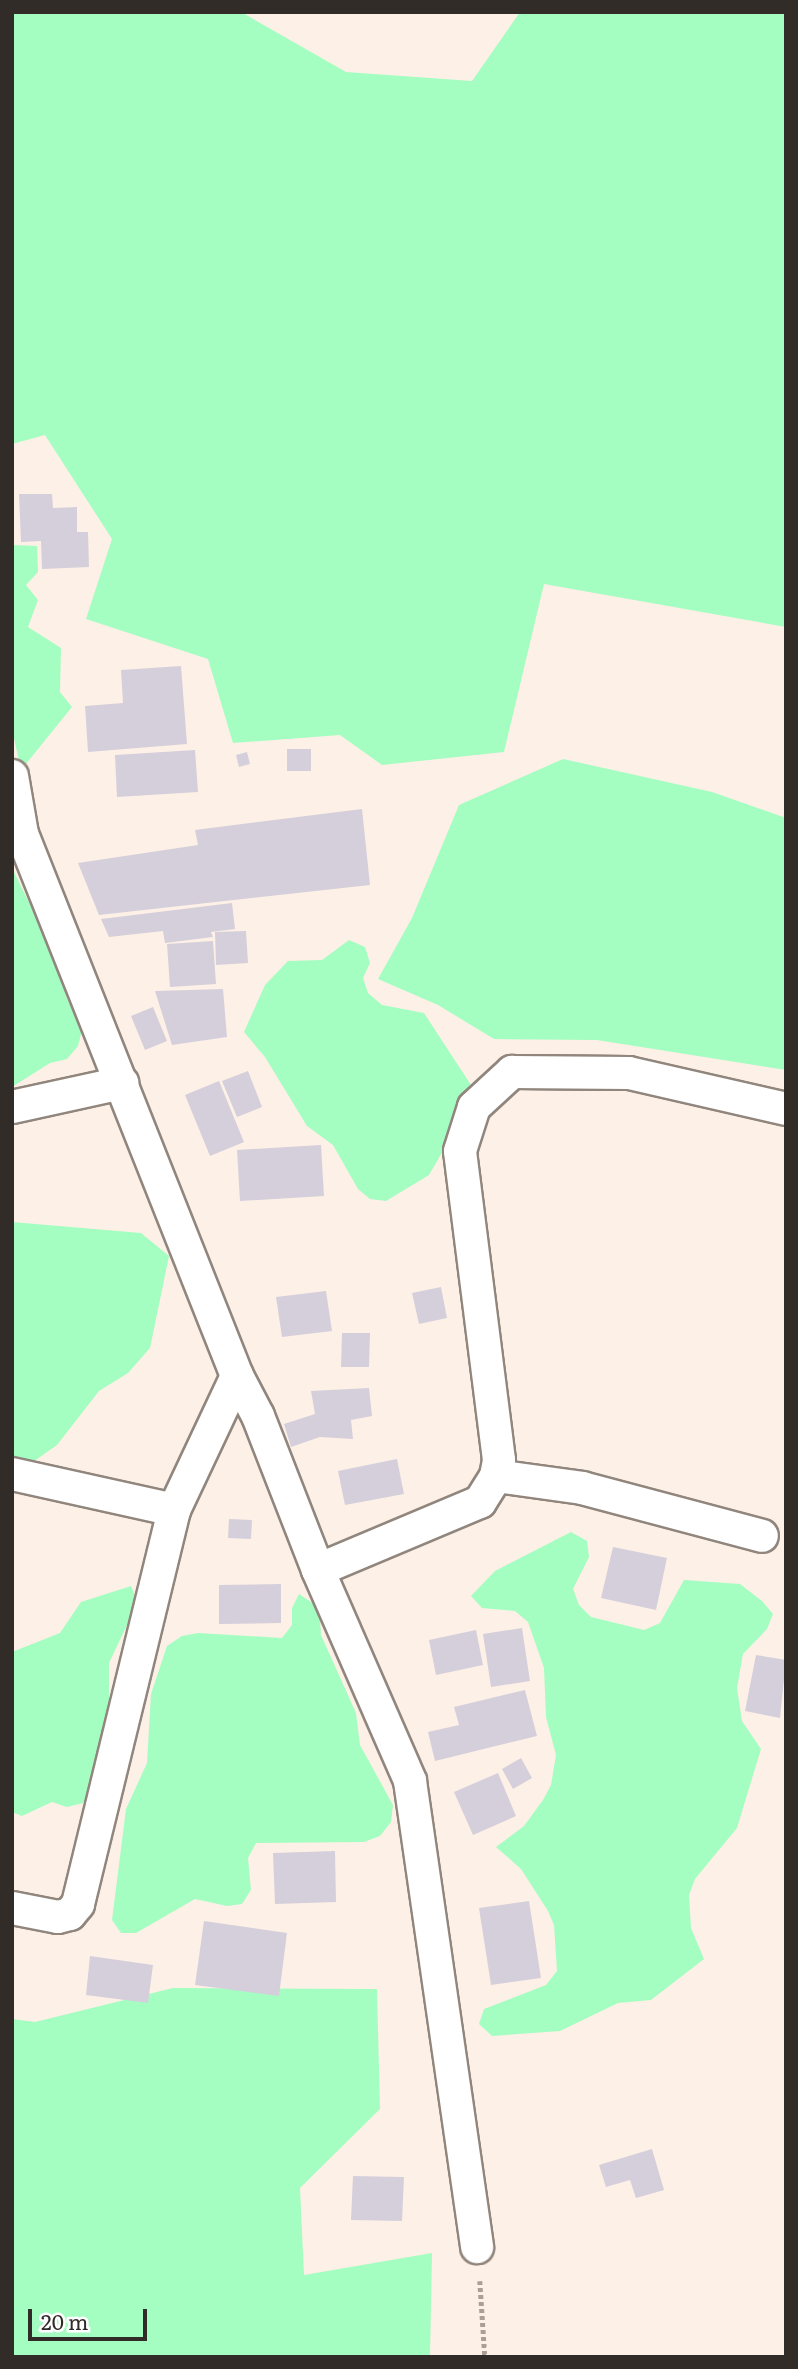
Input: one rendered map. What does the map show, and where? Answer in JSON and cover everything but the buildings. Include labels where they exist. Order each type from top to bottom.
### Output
[{"type":"street","points":[[12,776],[17,834],[122,1083],[237,1376],[258,1416],[318,1570],[410,1781],[477,2247]]},
{"type":"street","points":[[318,1570],[480,1502],[496,1476],[499,1460],[460,1151],[474,1107],[512,1072],[538,1072],[629,1073],[786,1109]]},
{"type":"street","points":[[12,1107],[122,1083]]},
{"type":"street","points":[[12,1908],[58,1917],[70,1914],[78,1904],[174,1510],[237,1376]]},
{"type":"street","points":[[12,1474],[174,1510]]},
{"type":"street","points":[[496,1476],[582,1488],[762,1536]]},
{"type":"path","points":[[477,2247],[485,2357]]},
{"type":"green space","points":[[12,12],[241,12],[346,72],[472,81],[520,12],[786,12],[786,627],[544,584],[504,752],[382,765],[340,735],[233,743],[208,659],[86,619],[112,539],[45,435],[12,444]]},
{"type":"green space","points":[[12,545],[37,546],[38,572],[26,585],[38,600],[28,627],[61,648],[60,692],[72,707],[21,770],[12,729]]},
{"type":"green space","points":[[563,759],[712,792],[786,818],[786,1070],[597,1040],[494,1039],[438,1005],[378,979],[412,918],[459,805]]},
{"type":"green space","points":[[12,868],[51,947],[67,999],[82,1030],[78,1046],[67,1059],[50,1063],[12,1087]]},
{"type":"green space","points":[[349,940],[365,947],[370,963],[363,978],[368,993],[382,1005],[424,1013],[471,1085],[472,1101],[429,1175],[386,1201],[370,1199],[358,1189],[333,1145],[307,1126],[265,1057],[244,1032],[265,985],[288,961],[322,960]]},
{"type":"green space","points":[[12,1222],[141,1233],[169,1256],[150,1348],[128,1373],[99,1391],[57,1445],[30,1464],[12,1456]]},
{"type":"green space","points":[[571,1532],[587,1541],[589,1557],[573,1589],[579,1605],[591,1617],[644,1630],[660,1623],[684,1580],[740,1584],[762,1601],[773,1614],[767,1629],[743,1654],[737,1688],[742,1721],[761,1749],[737,1828],[695,1879],[689,1895],[691,1928],[704,1959],[651,2000],[618,2003],[560,2031],[492,2036],[479,2024],[484,2009],[546,1985],[557,1971],[554,1925],[548,1911],[521,1869],[496,1847],[524,1826],[543,1800],[551,1785],[556,1755],[546,1717],[544,1668],[528,1622],[515,1611],[482,1608],[471,1596],[495,1571]]},
{"type":"green space","points":[[131,1586],[138,1602],[109,1663],[109,1714],[95,1791],[83,1803],[67,1807],[52,1802],[22,1816],[12,1812],[12,1652],[60,1633],[81,1602]]},
{"type":"green space","points":[[299,1594],[314,1604],[320,1619],[321,1635],[356,1713],[360,1745],[393,1805],[391,1822],[380,1836],[364,1842],[256,1843],[248,1858],[251,1890],[242,1904],[227,1906],[195,1899],[136,1933],[121,1933],[112,1920],[126,1809],[147,1763],[151,1694],[167,1646],[182,1636],[198,1633],[282,1638],[292,1625],[292,1608]]},
{"type":"green space","points":[[173,1988],[377,1989],[380,2109],[300,2188],[304,2275],[432,2253],[430,2357],[12,2357],[12,2019],[35,2022]]}]
